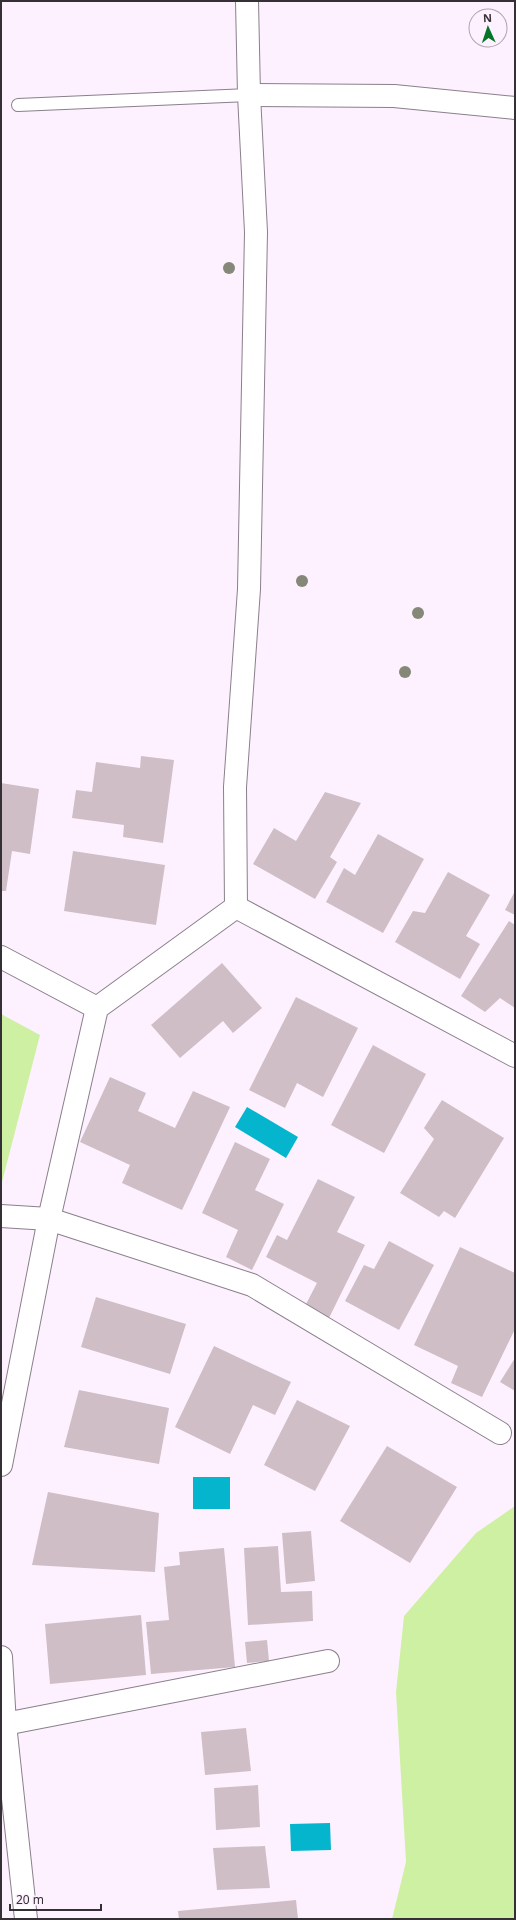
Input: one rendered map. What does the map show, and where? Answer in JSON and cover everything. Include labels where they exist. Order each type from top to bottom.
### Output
[{"type":"street","points":[[236,907],[234,787],[249,589],[256,232],[249,95],[247,1]]},
{"type":"street","points":[[249,95],[394,96],[515,108]]},
{"type":"street","points":[[1,1465],[49,1219],[97,1008],[236,907]]},
{"type":"street","points":[[236,907],[515,1056]]},
{"type":"street","points":[[1,956],[97,1008]]},
{"type":"street","points":[[1,1216],[49,1219],[252,1285],[500,1433]]},
{"type":"street","points":[[1,1658],[6,1724],[26,1919]]},
{"type":"street","points":[[6,1724],[328,1661]]},
{"type":"lane","points":[[18,105],[249,95]]},
{"type":"green space","points":[[1,1014],[40,1035],[1,1186]]},
{"type":"green space","points":[[515,1506],[515,1919],[392,1919],[406,1862],[396,1692],[404,1616],[476,1533]]},
{"type":"water","points":[[247,1107],[298,1137],[286,1158],[235,1127]]},
{"type":"water","points":[[193,1477],[230,1477],[230,1509],[193,1509]]},
{"type":"water","points":[[330,1823],[331,1850],[291,1851],[290,1824]]},
{"type":"building","points":[[141,756],[174,760],[163,843],[123,837],[124,825],[72,818],[76,790],[92,792],[96,762],[140,768]]},
{"type":"building","points":[[1,783],[39,789],[30,854],[12,851],[6,891],[1,891]]},
{"type":"building","points":[[325,792],[361,803],[330,857],[337,862],[315,899],[253,864],[274,828],[296,841]]},
{"type":"building","points":[[378,834],[424,859],[383,933],[326,902],[344,868],[355,875]]},
{"type":"building","points":[[73,851],[165,865],[156,925],[64,911]]},
{"type":"building","points":[[448,872],[490,895],[466,936],[480,944],[460,979],[395,942],[413,911],[425,913]]},
{"type":"building","points":[[515,891],[515,915],[505,910]]},
{"type":"building","points":[[509,921],[515,925],[515,1008],[500,998],[485,1012],[461,996]]},
{"type":"building","points":[[222,963],[262,1008],[233,1033],[223,1021],[180,1058],[151,1025]]},
{"type":"building","points":[[296,997],[358,1028],[323,1097],[297,1083],[285,1108],[249,1090]]},
{"type":"building","points":[[373,1045],[426,1074],[384,1153],[331,1125]]},
{"type":"building","points":[[110,1077],[146,1093],[138,1111],[175,1128],[193,1091],[230,1107],[182,1210],[122,1183],[130,1165],[80,1142]]},
{"type":"building","points":[[442,1100],[504,1138],[455,1218],[444,1211],[439,1217],[400,1193],[434,1139],[424,1128]]},
{"type":"building","points":[[235,1142],[270,1159],[255,1190],[284,1204],[252,1270],[226,1257],[238,1230],[202,1213]]},
{"type":"building","points":[[318,1179],[355,1197],[337,1232],[365,1245],[329,1318],[305,1306],[317,1283],[266,1257],[277,1235],[287,1240]]},
{"type":"building","points":[[389,1241],[434,1265],[399,1330],[345,1301],[364,1265],[374,1269]]},
{"type":"building","points":[[460,1247],[515,1273],[515,1329],[482,1397],[451,1383],[458,1366],[414,1345]]},
{"type":"building","points":[[96,1297],[186,1324],[170,1374],[81,1347]]},
{"type":"building","points":[[214,1346],[291,1382],[275,1415],[253,1405],[230,1454],[175,1427]]},
{"type":"building","points":[[515,1358],[515,1391],[500,1382]]},
{"type":"building","points":[[79,1390],[169,1408],[159,1464],[64,1447]]},
{"type":"building","points":[[297,1400],[350,1426],[315,1491],[264,1465]]},
{"type":"building","points":[[387,1446],[457,1487],[410,1563],[340,1521]]},
{"type":"building","points":[[48,1492],[159,1513],[155,1572],[32,1565]]},
{"type":"building","points":[[311,1531],[315,1581],[286,1584],[282,1533]]},
{"type":"building","points":[[278,1546],[281,1592],[312,1591],[313,1621],[248,1625],[244,1548]]},
{"type":"building","points":[[224,1548],[235,1667],[151,1674],[146,1622],[169,1620],[164,1567],[180,1565],[179,1552]]},
{"type":"building","points":[[141,1615],[146,1675],[50,1684],[45,1624]]},
{"type":"building","points":[[267,1640],[269,1661],[247,1663],[245,1642]]},
{"type":"building","points":[[246,1728],[251,1771],[205,1775],[201,1732]]},
{"type":"building","points":[[258,1785],[260,1827],[216,1830],[214,1788]]},
{"type":"building","points":[[265,1846],[270,1888],[217,1890],[213,1848]]},
{"type":"building","points":[[296,1900],[298,1919],[179,1919],[178,1911]]}]
